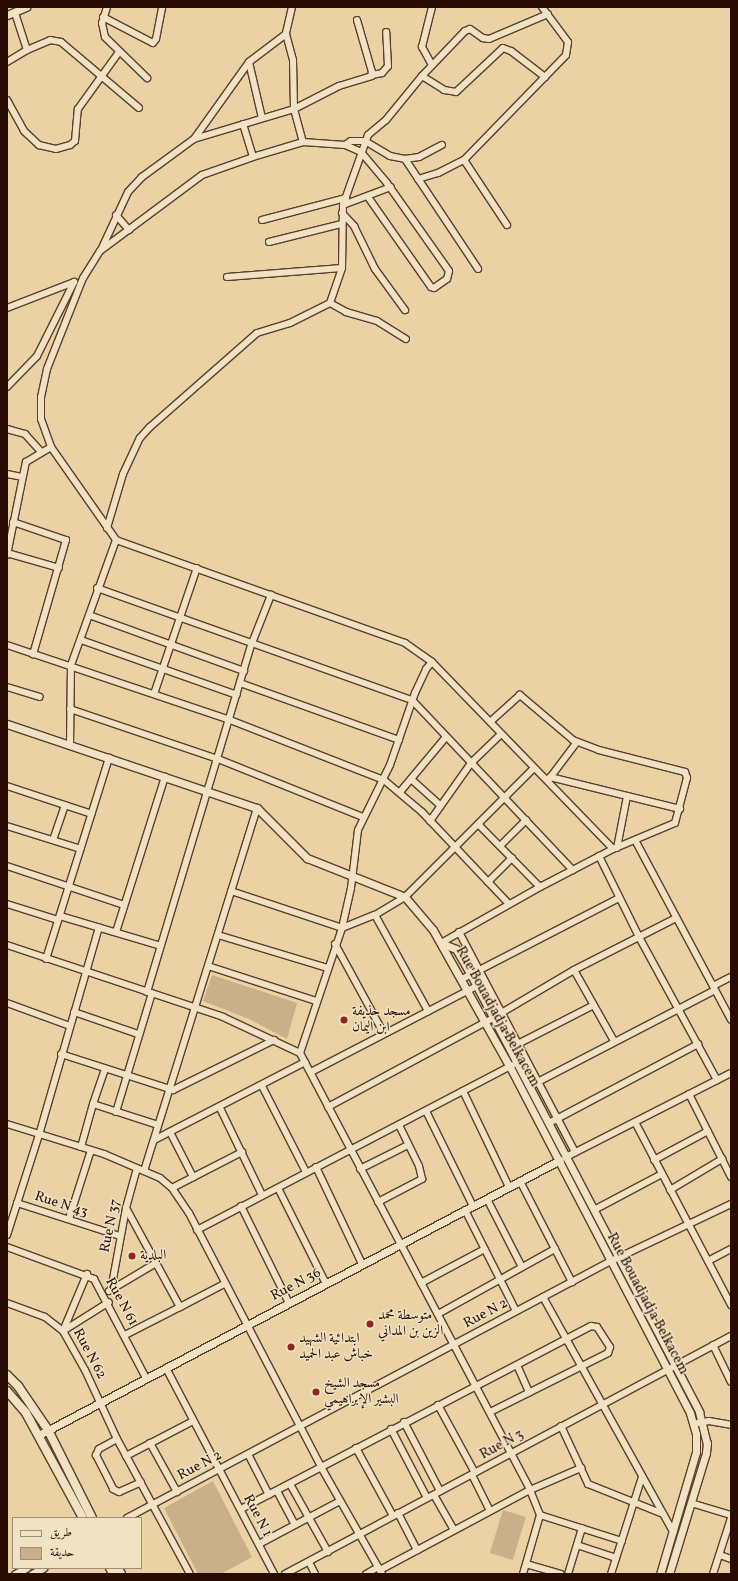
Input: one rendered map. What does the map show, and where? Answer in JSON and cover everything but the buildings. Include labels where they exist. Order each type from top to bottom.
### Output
[{"type":"main road","points":[[7,1375],[18,1386],[48,1430],[92,1517]]},
{"type":"main road","points":[[7,1391],[26,1413],[82,1517]]},
{"type":"street","points":[[7,15],[15,13],[26,7]]},
{"type":"street","points":[[107,7],[103,17],[103,33],[119,52],[147,78]]},
{"type":"street","points":[[103,17],[153,43],[156,39],[162,7]]},
{"type":"street","points":[[292,7],[286,34],[292,60],[294,109],[303,142]]},
{"type":"street","points":[[432,7],[422,47],[432,65]]},
{"type":"street","points":[[418,179],[438,173],[464,160],[566,56],[569,46],[559,27],[542,7]]},
{"type":"street","points":[[15,13],[27,50]]},
{"type":"street","points":[[107,528],[123,474],[137,442],[150,427],[206,380],[257,333],[290,323],[330,303],[342,268],[342,213],[364,141],[386,120],[432,65],[468,29],[482,38],[489,39],[548,14]]},
{"type":"street","points":[[357,20],[372,74]]},
{"type":"street","points":[[194,139],[294,109],[339,86],[372,74],[382,74],[388,66],[386,32]]},
{"type":"street","points":[[286,34],[249,62],[194,139],[142,177],[128,192],[100,251],[83,278],[47,369],[41,397],[41,419],[51,447],[116,540],[405,643],[432,662],[534,768],[549,779],[615,849]]},
{"type":"street","points":[[7,62],[27,50],[55,40],[102,76],[139,108]]},
{"type":"street","points":[[422,76],[444,90],[456,92],[485,62],[506,48],[545,77]]},
{"type":"street","points":[[7,100],[30,138],[47,149],[56,149],[74,143],[78,109],[119,52]]},
{"type":"street","points":[[249,62],[262,118]]},
{"type":"street","points":[[243,124],[253,156]]},
{"type":"street","points":[[345,145],[351,141],[364,141],[382,152],[405,159],[419,157],[442,145]]},
{"type":"street","points":[[100,251],[202,175],[253,156],[303,142],[345,145],[361,152],[391,187],[449,271],[447,279],[434,288],[430,287],[368,197]]},
{"type":"street","points":[[405,159],[478,269]]},
{"type":"street","points":[[464,160],[507,225]]},
{"type":"street","points":[[344,205],[391,187]]},
{"type":"street","points":[[262,220],[346,198]]},
{"type":"street","points":[[342,213],[354,226],[375,269],[405,310]]},
{"type":"street","points":[[116,215],[129,230]]},
{"type":"street","points":[[269,242],[341,224]]},
{"type":"street","points":[[227,277],[342,268]]},
{"type":"street","points":[[7,308],[83,278]]},
{"type":"street","points":[[7,387],[37,356],[74,282]]},
{"type":"street","points":[[330,303],[346,312],[377,321],[406,339]]},
{"type":"street","points":[[7,429],[25,434],[42,452]]},
{"type":"street","points":[[51,447],[26,462],[7,554],[59,568]]},
{"type":"street","points":[[7,474],[22,476]]},
{"type":"street","points":[[13,522],[65,538],[66,543],[33,654]]},
{"type":"street","points":[[70,746],[71,665],[81,640],[97,588],[116,540]]},
{"type":"street","points":[[154,694],[173,644],[197,568]]},
{"type":"street","points":[[97,588],[412,700],[573,870]]},
{"type":"street","points":[[116,1112],[150,992],[161,946],[209,792],[236,695],[252,643],[271,594]]},
{"type":"street","points":[[88,615],[173,644],[244,671]]},
{"type":"street","points":[[81,640],[164,668],[236,695]]},
{"type":"street","points":[[7,645],[71,665],[230,720],[384,780],[400,792],[430,821],[508,903]]},
{"type":"street","points":[[300,1054],[334,944],[342,928],[353,875],[358,830],[363,817],[384,780],[412,700],[426,669],[432,662]]},
{"type":"street","points":[[240,683],[399,740]]},
{"type":"street","points":[[7,687],[39,697]]},
{"type":"street","points":[[7,724],[257,808],[307,858],[353,875],[405,897],[441,943],[508,903],[600,856],[675,823],[680,809],[687,778],[685,772],[577,742],[520,696],[490,722]]},
{"type":"street","points":[[70,709],[218,759],[363,817]]},
{"type":"street","points":[[430,821],[471,763],[501,734]]},
{"type":"street","points":[[400,792],[446,737]]},
{"type":"street","points":[[549,779],[577,742]]},
{"type":"street","points":[[46,959],[70,887],[109,758]]},
{"type":"street","points":[[231,891],[342,928],[375,915],[405,897],[534,768]]},
{"type":"street","points":[[116,932],[165,777]]},
{"type":"street","points":[[411,779],[441,806]]},
{"type":"street","points":[[549,779],[680,809]]},
{"type":"street","points":[[7,786],[92,814]]},
{"type":"street","points":[[615,849],[627,796]]},
{"type":"street","points":[[53,840],[65,805]]},
{"type":"street","points":[[144,1171],[257,808]]},
{"type":"street","points":[[500,846],[526,820]]},
{"type":"street","points":[[478,824],[540,887]]},
{"type":"street","points":[[7,826],[81,849]]},
{"type":"street","points":[[635,840],[731,1020]]},
{"type":"street","points":[[600,856],[639,937],[717,1080]]},
{"type":"street","points":[[488,882],[512,858]]},
{"type":"street","points":[[7,866],[124,905]]},
{"type":"street","points":[[462,979],[620,898]]},
{"type":"street","points":[[7,904],[98,927],[161,946]]},
{"type":"street","points":[[375,915],[428,1011]]},
{"type":"street","points":[[328,1107],[486,1022],[502,1011],[574,970],[676,918]]},
{"type":"street","points":[[7,1235],[40,1135],[61,1054],[86,973],[98,927]]},
{"type":"street","points":[[459,932],[575,1152]]},
{"type":"street","points":[[218,935],[327,968]]},
{"type":"street","name":"Rue Bouadjadja Belkacem","points":[[441,943],[456,949],[471,974],[675,1365],[702,1422],[706,1452],[692,1503],[669,1574]]},
{"type":"street","name":"Rue Bouadjadja Belkacem","points":[[441,943],[510,1067],[610,1262],[667,1369],[693,1424],[697,1442],[696,1456],[660,1574]]},
{"type":"street","points":[[334,944],[384,1034]]},
{"type":"street","points":[[7,945],[86,973],[195,1007],[274,1040],[300,1054],[306,1062],[360,1169],[438,1314],[452,1345],[490,1412],[530,1490],[540,1515],[523,1574]]},
{"type":"street","points":[[208,966],[316,1001]]},
{"type":"street","points":[[574,970],[614,1041]]},
{"type":"street","points":[[530,1086],[678,1009],[731,977]]},
{"type":"street","points":[[311,1072],[477,986]]},
{"type":"street","points":[[7,1003],[70,1026]]},
{"type":"street","points":[[510,1048],[594,1005]]},
{"type":"street","points":[[74,1012],[138,1034]]},
{"type":"street","points":[[61,1054],[169,1089],[180,1088],[274,1040]]},
{"type":"street","points":[[549,1123],[698,1044]]},
{"type":"street","points":[[154,1140],[220,1108],[306,1062]]},
{"type":"street","points":[[197,1230],[518,1063]]},
{"type":"street","points":[[80,1147],[105,1069]]},
{"type":"street","points":[[566,1157],[731,1073]]},
{"type":"street","points":[[262,1086],[306,1172]]},
{"type":"street","points":[[463,1091],[509,1187]]},
{"type":"street","points":[[689,1094],[731,1177]]},
{"type":"street","points":[[93,1104],[158,1125]]},
{"type":"street","points":[[220,1108],[262,1195]]},
{"type":"street","points":[[426,1111],[473,1206]]},
{"type":"street","points":[[635,1122],[689,1226],[729,1296],[731,1305]]},
{"type":"street","points":[[7,1124],[91,1150],[160,1178],[172,1188],[189,1213],[224,1284],[321,1467],[380,1570]]},
{"type":"street","points":[[378,1202],[422,1179],[419,1166],[399,1125]]},
{"type":"street","points":[[654,1160],[708,1131]]},
{"type":"street","points":[[170,1132],[193,1177]]},
{"type":"street","points":[[360,1169],[408,1145]]},
{"type":"street","points":[[69,1220],[91,1150]]},
{"type":"street","points":[[172,1188],[242,1152]]},
{"type":"street","name":"Rue N 36","points":[[39,1435],[566,1157]]},
{"type":"street","points":[[670,1190],[722,1159]]},
{"type":"street","name":"Rue N 37","points":[[111,1290],[120,1236],[137,1168]]},
{"type":"street","points":[[316,1168],[362,1264]]},
{"type":"street","points":[[594,1210],[662,1174]]},
{"type":"street","points":[[520,1182],[572,1282]]},
{"type":"street","points":[[278,1188],[326,1284]]},
{"type":"street","points":[[487,1199],[522,1267]]},
{"type":"street","name":"Rue N 43","points":[[17,1203],[120,1236]]},
{"type":"street","name":"Rue N 2","points":[[129,1517],[618,1257],[689,1226],[731,1204]]},
{"type":"street","points":[[241,1206],[289,1303]]},
{"type":"street","points":[[126,1208],[180,1308]]},
{"type":"street","points":[[465,1210],[516,1312]]},
{"type":"street","name":"Rue N 61","points":[[7,1247],[87,1274],[94,1279],[109,1302],[146,1378]]},
{"type":"street","points":[[421,1284],[485,1249]]},
{"type":"street","points":[[438,1314],[555,1249]]},
{"type":"street","points":[[708,1261],[731,1249]]},
{"type":"street","points":[[104,1294],[156,1264]]},
{"type":"street","points":[[63,1332],[87,1274]]},
{"type":"street","points":[[125,1335],[224,1284]]},
{"type":"street","points":[[543,1297],[673,1532]]},
{"type":"street","points":[[63,1332],[109,1302]]},
{"type":"street","name":"Rue N 62","points":[[7,1304],[45,1317],[63,1332],[117,1439],[190,1574]]},
{"type":"street","points":[[241,1509],[404,1422],[594,1325],[610,1347],[608,1353],[580,1365],[490,1412]]},
{"type":"street","name":"Rue N 3","points":[[285,1574],[731,1336]]},
{"type":"street","points":[[713,1345],[731,1382]]},
{"type":"street","points":[[516,1365],[529,1392]]},
{"type":"street","name":"Rue N 1","points":[[166,1368],[218,1470],[241,1509],[274,1574]]},
{"type":"street","points":[[438,1405],[474,1474],[490,1511]]},
{"type":"street","points":[[126,1456],[193,1421]]},
{"type":"street","points":[[404,1422],[440,1491]]},
{"type":"street","points":[[693,1424],[702,1422],[731,1425]]},
{"type":"street","points":[[561,1426],[588,1484],[663,1514]]},
{"type":"street","points":[[391,1429],[427,1498]]},
{"type":"street","points":[[117,1439],[99,1449],[96,1455],[113,1488],[119,1492],[141,1482]]},
{"type":"street","points":[[150,1443],[177,1492]]},
{"type":"street","points":[[356,1448],[417,1550]]},
{"type":"street","points":[[248,1454],[269,1495]]},
{"type":"street","points":[[366,1574],[380,1570],[530,1490],[581,1468]]},
{"type":"street","points":[[611,1574],[642,1477]]},
{"type":"street","points":[[290,1484],[328,1552]]},
{"type":"street","points":[[277,1491],[295,1525]]},
{"type":"street","points":[[434,1495],[454,1530]]},
{"type":"street","points":[[259,1544],[340,1501]]},
{"type":"street","points":[[692,1503],[731,1516],[713,1574]]},
{"type":"street","points":[[540,1515],[622,1541]]},
{"type":"street","points":[[568,1574],[582,1528]]},
{"type":"street","points":[[577,1545],[616,1558]]},
{"type":"street","points":[[720,1555],[731,1559]]},
{"type":"street","points":[[309,1562],[315,1574]]},
{"type":"street","points":[[526,1564],[561,1574]]},
{"type":"street","points":[[15,1574],[24,1569]]},
{"type":"green space","points":[[212,975],[297,1003],[287,1039],[249,1019],[203,1001]]},
{"type":"green space","points":[[213,1481],[252,1557],[221,1574],[198,1574],[164,1508]]},
{"type":"green space","points":[[503,1510],[526,1517],[513,1560],[490,1553]]},
{"type":"place","name":"مسجد حذيفة ابن اليمان","points":[[344,1020]]},
{"type":"place","name":"البلدية","points":[[132,1256]]},
{"type":"place","name":"متوسطة محمد الزين بن المداني","points":[[370,1324]]},
{"type":"place","name":"ابتدائية الشهيد خباش عبد الحميد","points":[[291,1347]]},
{"type":"place","name":"مسجد الشيخ البشير الإبراهيمي","points":[[316,1392]]}]
